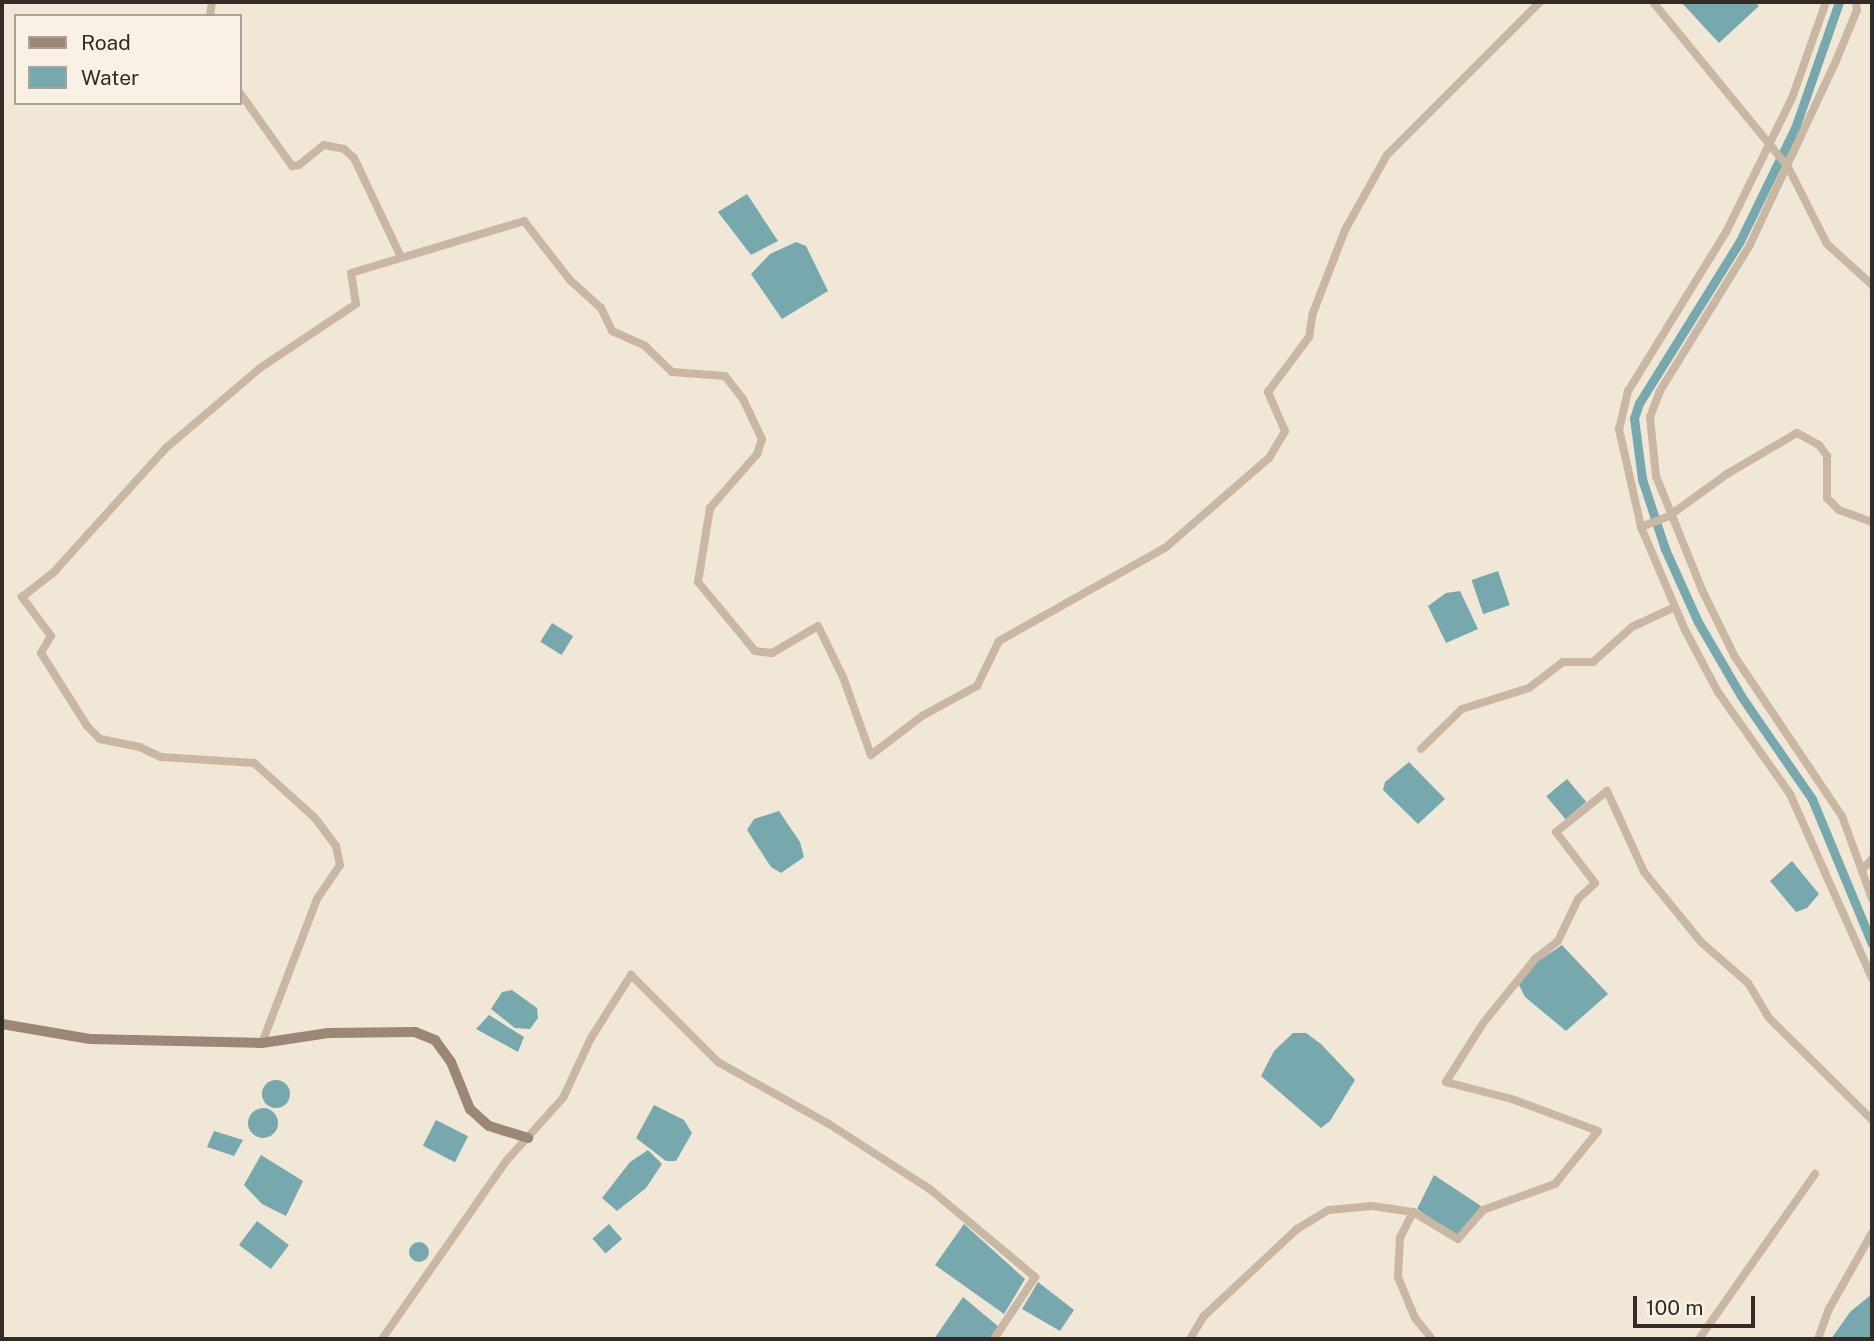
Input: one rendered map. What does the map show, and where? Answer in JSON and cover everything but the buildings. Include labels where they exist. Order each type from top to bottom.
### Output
[{"type":"street","points":[[262,1043],[317,899],[340,865],[336,846],[314,817],[254,763],[161,757],[140,747],[100,739],[41,653],[51,636],[22,597],[53,573],[166,448],[260,368],[356,304],[351,273],[400,255],[524,221],[570,280],[601,308],[612,331],[645,346],[672,372],[725,376],[743,399],[762,439],[757,454],[710,508],[698,582],[755,651],[772,653],[818,626],[843,677],[871,755],[922,716],[977,686],[999,641],[1165,548],[1269,458],[1285,431],[1268,392],[1309,337],[1313,313],[1345,230],[1387,155],[1540,2]]},
{"type":"street","points":[[1653,2],[1788,167],[1827,244],[1872,285]]},
{"type":"street","points":[[1826,2],[1792,98],[1726,232],[1628,391],[1619,429],[1620,450],[1641,527],[1675,607],[1718,692],[1790,794],[1872,978]]},
{"type":"street","points":[[1856,2],[1857,10],[1836,61],[1750,245],[1660,391],[1650,417],[1653,457],[1669,516],[1735,657],[1776,721],[1821,779],[1842,816],[1872,898]]},
{"type":"street","points":[[242,96],[292,166],[299,166],[324,145],[344,149],[354,158],[400,255]]},
{"type":"street","points":[[1641,527],[1669,516],[1727,474],[1797,433],[1819,445],[1827,456],[1827,498],[1839,510],[1872,522]]},
{"type":"street","points":[[1421,749],[1462,709],[1529,688],[1563,662],[1593,662],[1632,627],[1675,607]]},
{"type":"street","points":[[1190,1339],[1205,1316],[1297,1229],[1329,1210],[1373,1206],[1413,1212],[1458,1239],[1483,1210],[1555,1184],[1598,1131],[1512,1099],[1446,1083],[1484,1022],[1535,959],[1558,941],[1578,899],[1595,883],[1556,832],[1607,791],[1644,872],[1701,943],[1748,983],[1769,1017],[1872,1120]]},
{"type":"street","points":[[1862,870],[1872,859]]},
{"type":"street","points":[[382,1339],[464,1218],[563,1098],[591,1038],[631,975],[718,1062],[829,1124],[931,1190],[1034,1277],[994,1339]]},
{"type":"street","points":[[2,1024],[90,1039],[262,1043],[328,1033],[415,1032],[435,1040],[451,1062],[470,1108],[489,1126],[528,1138]]},
{"type":"street","points":[[1699,1339],[1815,1174]]},
{"type":"street","points":[[1413,1212],[1400,1237],[1398,1277],[1415,1318],[1432,1339]]},
{"type":"street","points":[[1818,1339],[1829,1309],[1872,1233]]},
{"type":"water","points":[[1681,2],[1755,2],[1759,6],[1719,43]]},
{"type":"water","points":[[747,194],[778,241],[751,255],[718,212]]},
{"type":"water","points":[[796,242],[806,246],[828,291],[782,319],[751,274],[770,254]]},
{"type":"water","points":[[1498,571],[1510,605],[1483,614],[1472,580]]},
{"type":"water","points":[[1460,591],[1478,629],[1446,643],[1428,606],[1446,593]]},
{"type":"water","points":[[552,623],[573,636],[562,655],[540,642]]},
{"type":"water","points":[[1409,762],[1445,799],[1418,824],[1383,790],[1385,782]]},
{"type":"water","points":[[1567,779],[1586,802],[1566,819],[1546,796]]},
{"type":"water","points":[[779,811],[800,842],[804,857],[781,873],[771,867],[747,830],[754,819]]},
{"type":"water","points":[[1792,861],[1819,894],[1807,908],[1796,912],[1770,881]]},
{"type":"water","points":[[1562,945],[1608,994],[1566,1031],[1525,997],[1519,985],[1534,964]]},
{"type":"water","points":[[512,990],[537,1008],[538,1018],[530,1029],[515,1028],[491,1009],[502,992]]},
{"type":"water","points":[[489,1015],[524,1037],[518,1052],[476,1029]]},
{"type":"water","points":[[1293,1033],[1306,1033],[1321,1044],[1355,1080],[1330,1121],[1321,1128],[1261,1076],[1274,1051]]},
{"type":"water","points":[[276,1080],[286,1084],[290,1094],[286,1104],[276,1108],[266,1104],[262,1094],[266,1084]]},
{"type":"water","points":[[654,1105],[684,1120],[692,1133],[676,1161],[666,1161],[636,1138]]},
{"type":"water","points":[[263,1108],[274,1112],[278,1123],[274,1134],[263,1138],[252,1134],[248,1123],[252,1112]]},
{"type":"water","points":[[436,1120],[468,1136],[455,1162],[423,1146]]},
{"type":"water","points":[[214,1131],[243,1140],[234,1156],[207,1147]]},
{"type":"water","points":[[648,1150],[662,1164],[646,1188],[617,1211],[602,1198],[630,1162]]},
{"type":"water","points":[[261,1155],[303,1181],[286,1216],[262,1204],[244,1185]]},
{"type":"water","points":[[1434,1175],[1481,1206],[1457,1236],[1417,1209]]},
{"type":"water","points":[[257,1221],[289,1245],[271,1269],[239,1245]]},
{"type":"water","points":[[609,1224],[622,1239],[606,1254],[592,1238]]},
{"type":"water","points":[[964,1224],[1025,1279],[1004,1314],[935,1265]]},
{"type":"water","points":[[419,1242],[426,1245],[429,1252],[426,1259],[419,1262],[412,1259],[409,1252],[412,1245]]},
{"type":"water","points":[[1038,1282],[1074,1310],[1060,1331],[1022,1309]]},
{"type":"water","points":[[1872,1294],[1872,1339],[1831,1339],[1850,1312]]},
{"type":"water","points":[[963,1297],[999,1327],[990,1339],[934,1339]]},
{"type":"waterway","points":[[1839,2],[1795,128],[1740,241],[1639,403],[1634,418],[1642,479],[1665,549],[1698,622],[1741,696],[1812,799],[1872,944]]}]
